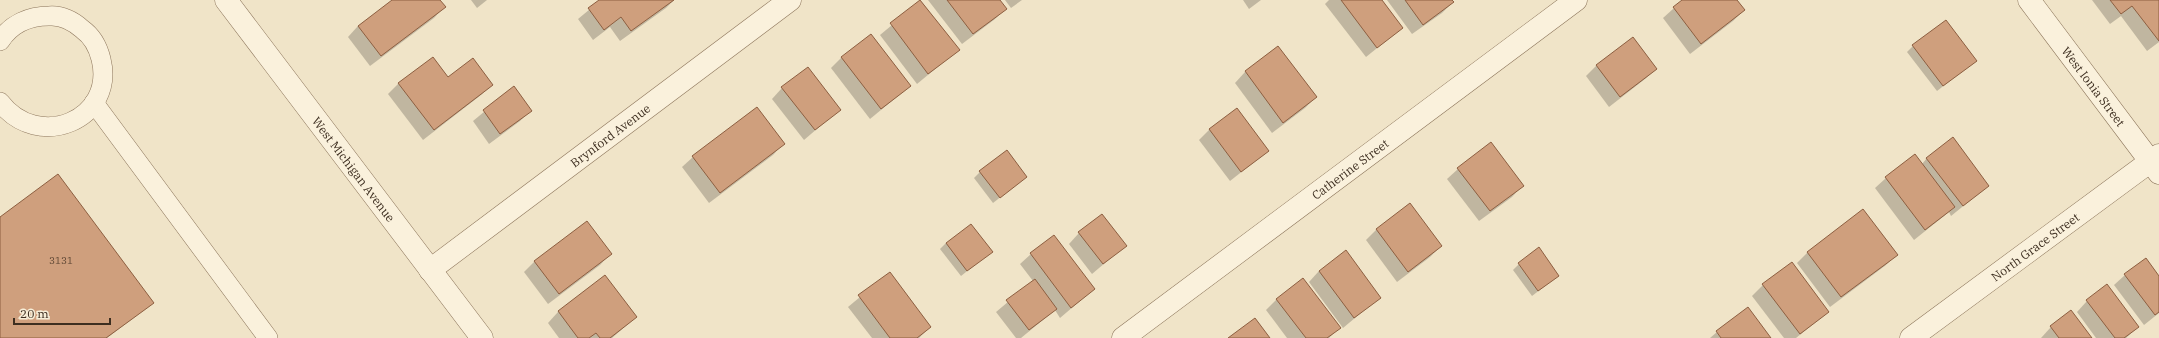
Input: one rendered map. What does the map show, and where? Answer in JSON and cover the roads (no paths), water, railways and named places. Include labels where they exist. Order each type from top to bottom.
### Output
[{"type":"street","name":"West Michigan Avenue","points":[[226,0],[482,338]]},
{"type":"street","name":"Brynford Avenue","points":[[430,270],[790,0]]},
{"type":"street","name":"Catherine Street","points":[[1123,338],[1576,0]]},
{"type":"street","name":"West Ionia Street","points":[[2029,0],[2156,164]]},
{"type":"street","name":"North Grace Street","points":[[1911,338],[2156,164]]},
{"type":"lane","points":[[0,41],[4,34],[18,23],[36,16],[55,16],[73,21],[88,33],[98,49],[103,67],[102,86],[94,103],[81,116],[65,125],[47,128],[29,125],[13,116],[0,102]]},
{"type":"lane","points":[[94,103],[268,338]]}]
